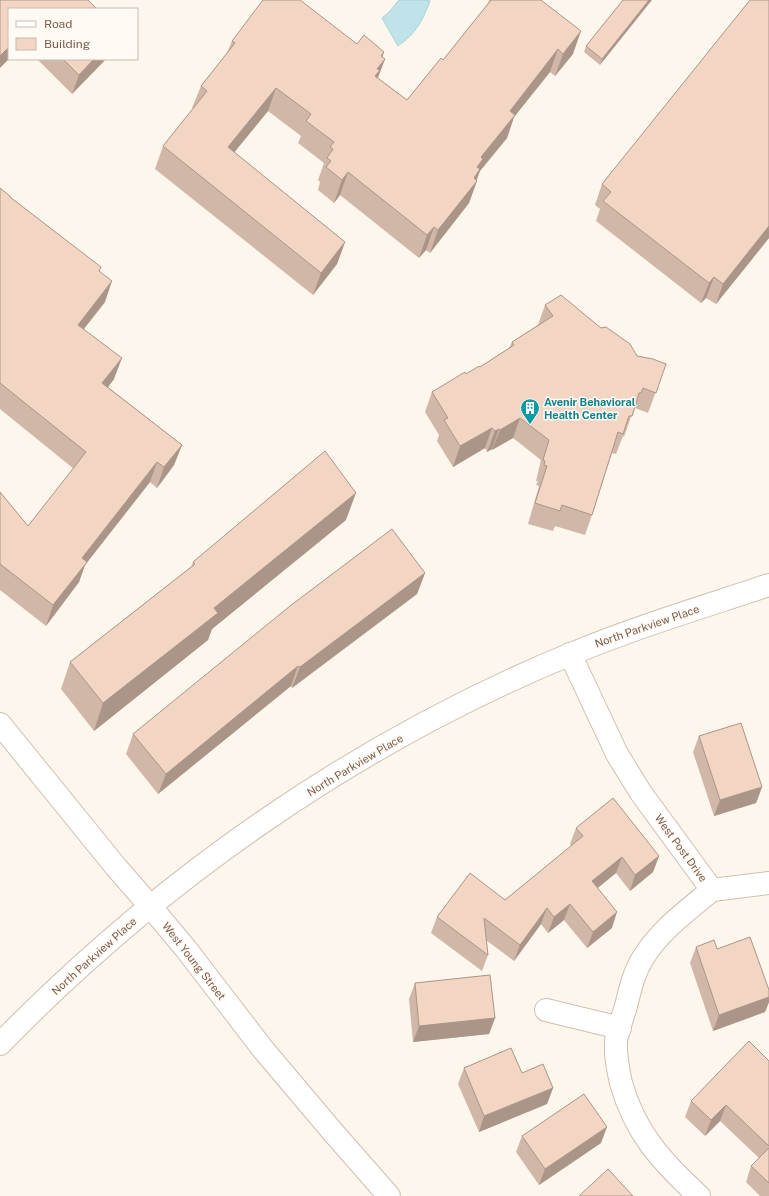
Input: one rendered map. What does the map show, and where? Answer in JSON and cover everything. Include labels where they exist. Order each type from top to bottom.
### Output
[{"type":"street","name":"North Parkview Place","points":[[0,1044],[62,983],[150,906],[257,827],[330,777],[403,735],[483,694],[570,654],[633,630],[769,585]]},
{"type":"street","name":"West Post Drive","points":[[570,654],[617,754],[646,799],[712,890],[668,928],[643,958],[634,978],[616,1041],[616,1065],[636,1124],[652,1148],[675,1174],[699,1196]]},
{"type":"street","name":"West Young Street","points":[[0,724],[116,867],[150,906],[262,1048],[332,1132],[389,1196]]},
{"type":"street","points":[[712,890],[769,883]]},
{"type":"street","points":[[546,1010],[620,1028]]},
{"type":"water","points":[[399,0],[430,1],[414,32],[398,46],[382,18]]},
{"type":"building","points":[[0,0],[88,0],[96,8],[8,8],[8,48],[0,56]]},
{"type":"building","points":[[263,0],[300,0],[357,44],[364,35],[384,52],[381,56],[385,59],[377,69],[380,70],[375,76],[407,100],[441,58],[443,60],[491,0],[541,0],[581,31],[563,54],[558,49],[510,111],[515,115],[481,157],[483,159],[477,167],[480,169],[474,178],[477,181],[438,230],[434,227],[427,235],[348,172],[342,180],[326,167],[331,161],[327,158],[333,149],[330,147],[334,142],[306,121],[311,114],[276,88],[228,147],[345,242],[321,273],[163,146],[207,91],[201,86],[235,43],[232,41]]},
{"type":"building","points":[[623,0],[649,0],[602,59],[586,46]]},
{"type":"building","points":[[750,0],[769,0],[769,226],[723,284],[714,277],[709,283],[603,201],[611,192],[602,184]]},
{"type":"building","points":[[64,60],[93,60],[79,75]]},
{"type":"building","points":[[0,188],[101,267],[99,271],[112,281],[78,325],[122,358],[102,383],[182,445],[164,467],[157,462],[82,558],[87,562],[53,605],[0,564],[0,492],[28,526],[86,452],[0,383]]},
{"type":"building","name":"Avenir Behavioral Health Center","points":[[561,295],[601,328],[606,327],[630,344],[637,356],[653,359],[666,364],[656,393],[643,388],[641,393],[639,393],[632,416],[629,416],[623,434],[618,432],[592,515],[562,505],[560,511],[535,503],[547,466],[544,465],[545,461],[543,460],[549,440],[520,418],[500,430],[495,431],[492,428],[460,446],[444,420],[448,418],[432,392],[465,372],[466,374],[479,366],[480,367],[514,345],[512,342],[553,316],[545,305]]},
{"type":"building","points":[[325,451],[356,493],[214,608],[218,613],[103,703],[70,662],[195,564],[193,562]]},
{"type":"building","points":[[392,529],[425,573],[300,667],[298,666],[166,774],[133,734],[290,606]]},
{"type":"building","points":[[741,723],[762,787],[720,800],[699,736]]},
{"type":"building","points":[[613,798],[659,856],[635,875],[622,857],[592,881],[617,912],[593,932],[570,904],[554,917],[547,908],[520,945],[484,918],[488,955],[437,917],[470,873],[505,900],[583,836],[576,828]]},
{"type":"building","points":[[750,937],[769,990],[769,997],[719,1015],[696,947],[714,940],[717,949]]},
{"type":"building","points":[[490,975],[495,1018],[419,1026],[415,983]]},
{"type":"building","points":[[749,1041],[769,1061],[769,1146],[726,1105],[711,1120],[691,1101]]},
{"type":"building","points":[[511,1048],[522,1073],[543,1064],[553,1088],[484,1116],[464,1068]]},
{"type":"building","points":[[584,1094],[607,1127],[545,1169],[522,1136]]},
{"type":"building","points":[[769,1148],[769,1183],[751,1166]]},
{"type":"building","points":[[608,1169],[633,1196],[579,1196]]},
{"type":"place","name":"Avenir Behavioral Health Center","points":[[530,425]]}]
